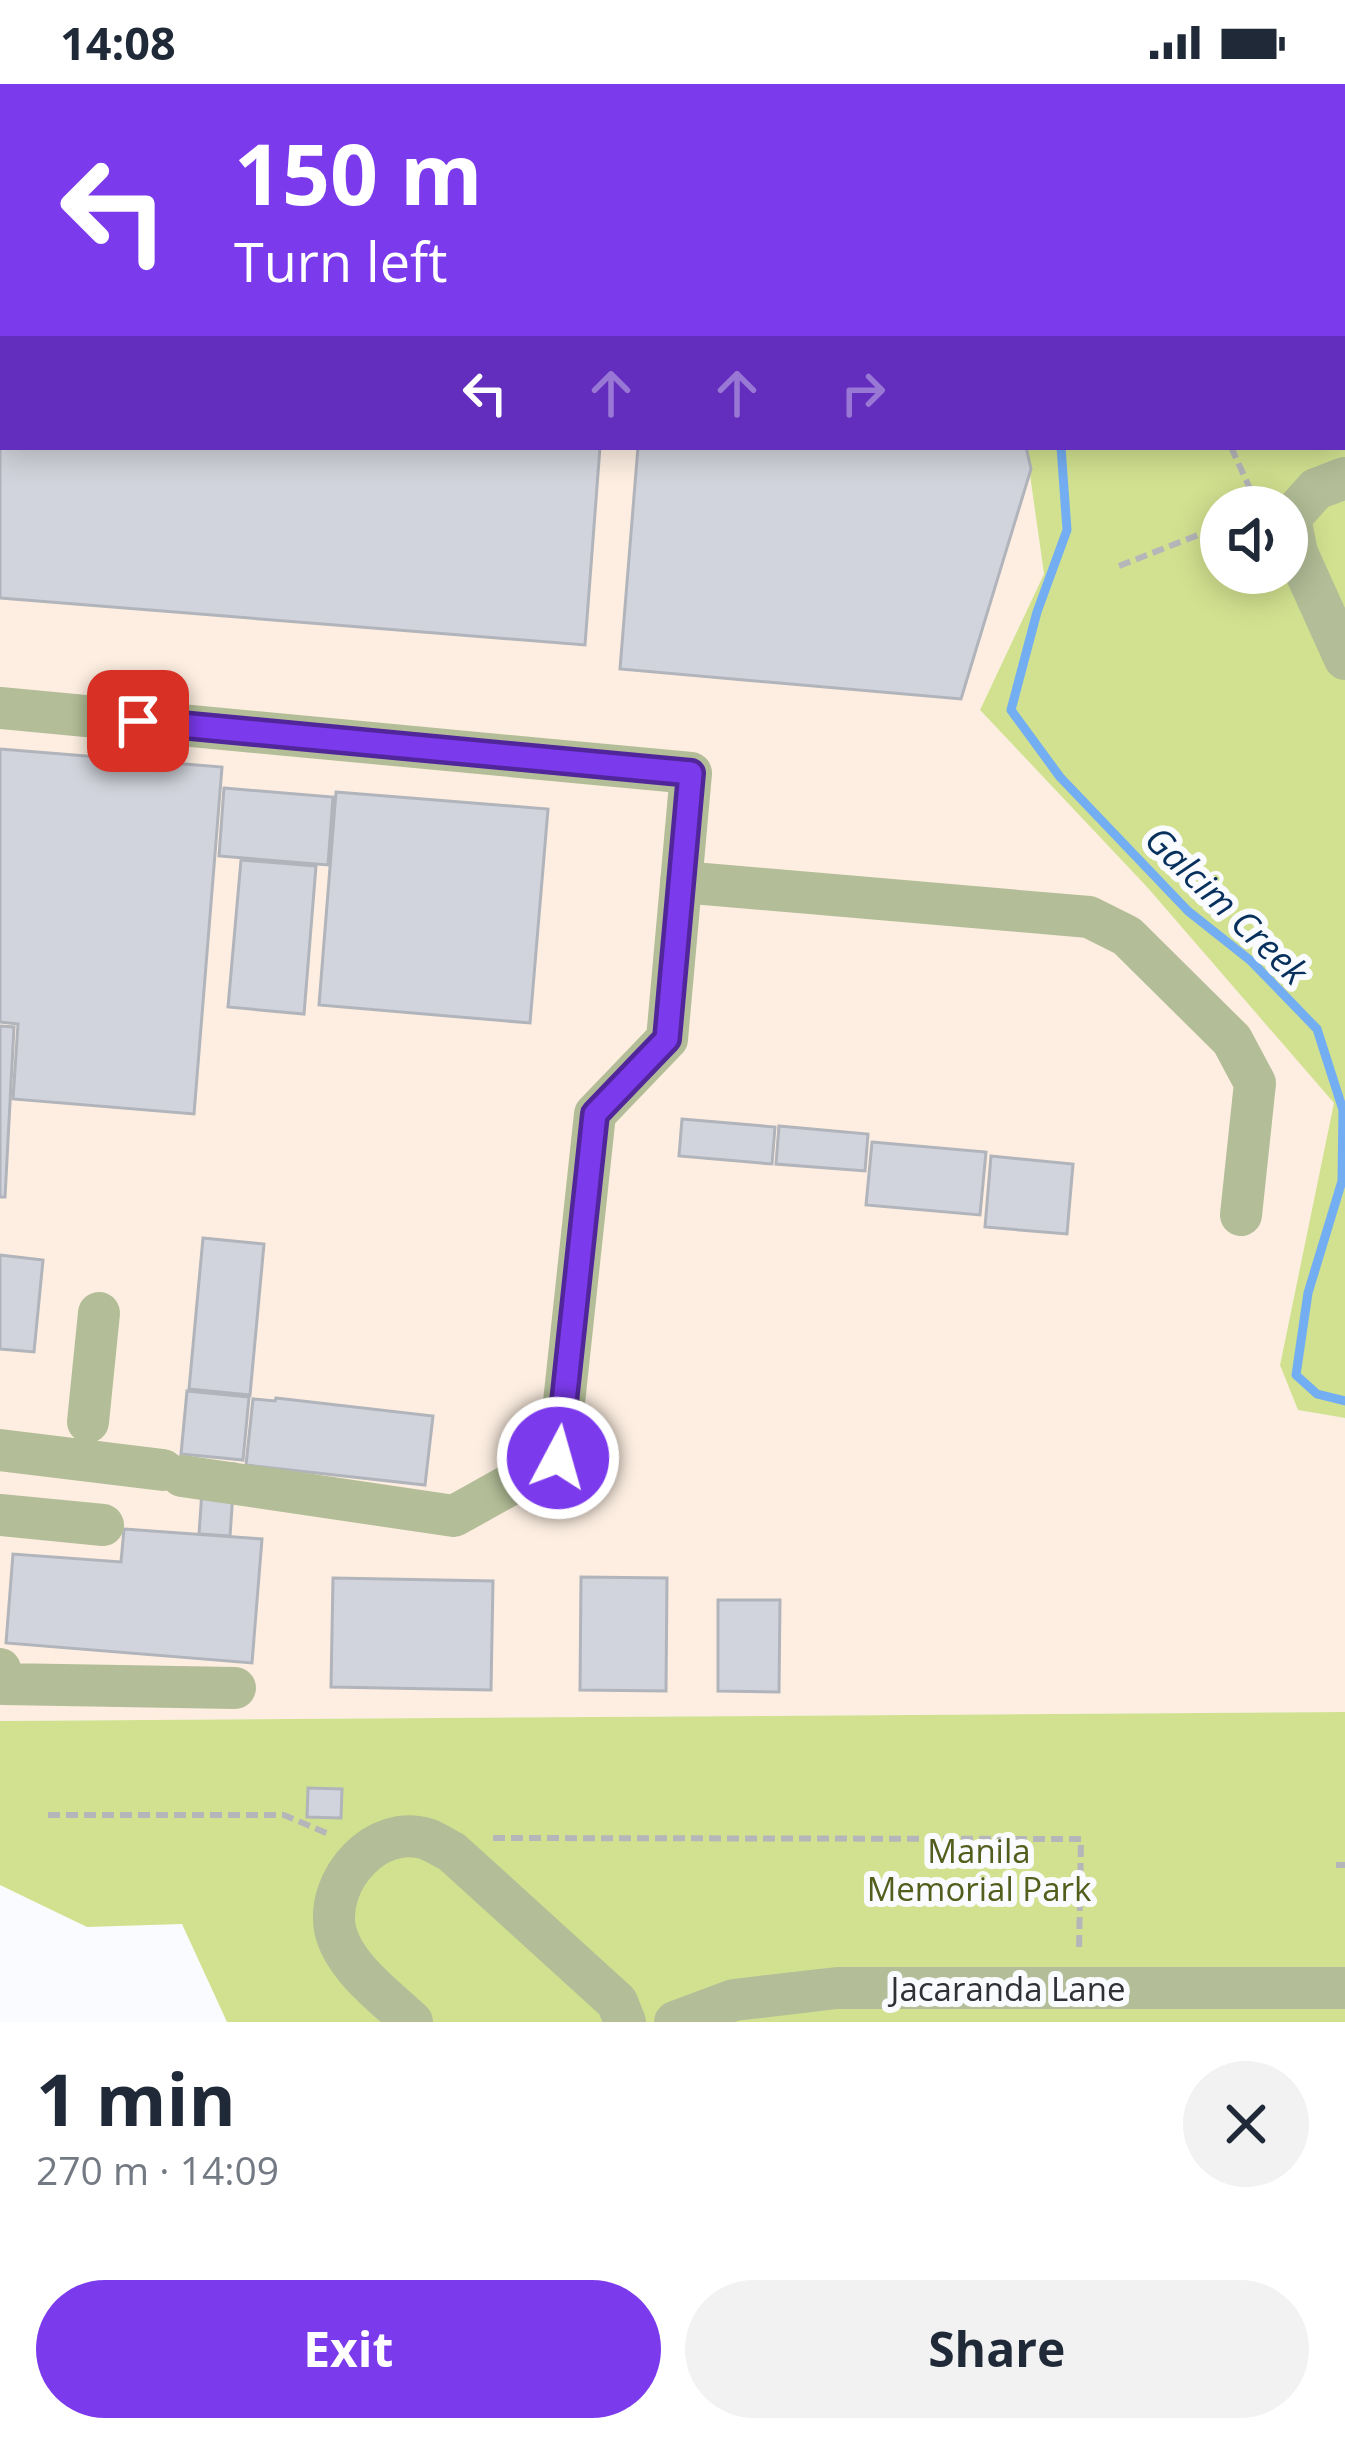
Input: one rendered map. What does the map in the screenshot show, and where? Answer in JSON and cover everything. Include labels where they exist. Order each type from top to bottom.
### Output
[{"type":"street","points":[[1308,494],[1345,478]]},
{"type":"street","points":[[1308,576],[1345,659]]},
{"type":"street","points":[[0,708],[691,773],[667,1039],[595,1114],[558,1458],[454,1516],[0,1450]]},
{"type":"street","points":[[681,882],[1089,916],[1127,936],[1232,1040],[1255,1083],[1241,1215]]},
{"type":"street","points":[[88,1422],[99,1313]]},
{"type":"street","points":[[0,1515],[103,1525]]},
{"type":"street","points":[[0,1669],[4,1684],[235,1688]]},
{"type":"street","points":[[412,2022],[354,1966],[335,1929],[338,1892],[357,1857],[387,1842],[423,1838],[452,1852],[616,2002],[625,2022]]},
{"type":"street","name":"Jacaranda Lane","points":[[675,2022],[734,2000],[837,1988],[1078,2006],[1345,1988]]},
{"type":"path","points":[[1233,450],[1257,486]]},
{"type":"path","points":[[1119,566],[1200,534]]},
{"type":"path","points":[[48,1815],[284,1815],[324,1829],[357,1857]]},
{"type":"path","points":[[494,1838],[1081,1839],[1078,2006]]},
{"type":"shaded area","points":[[0,450],[1026,450],[1044,574],[980,710],[1147,887],[1335,1103],[1280,1364],[1298,1410],[1345,1418],[1345,1712],[0,1721]]},
{"type":"green space","points":[[1026,450],[1345,450],[1345,1418],[1298,1410],[1280,1365],[1334,1103],[1147,887],[980,710],[1044,574]]},
{"type":"green space","name":"Manila Memorial Park","points":[[1345,1712],[1345,2022],[227,2022],[182,1924],[87,1927],[0,1885],[0,1721]]},
{"type":"building","points":[[0,450],[600,450],[585,645],[0,598]]},
{"type":"building","points":[[638,450],[1027,450],[1031,469],[961,699],[620,669]]},
{"type":"building","points":[[0,749],[222,767],[194,1114],[13,1099],[18,1024],[0,1022]]},
{"type":"building","points":[[224,788],[333,797],[328,865],[219,856]]},
{"type":"building","points":[[336,792],[548,809],[530,1023],[319,1005]]},
{"type":"building","points":[[241,860],[316,866],[304,1014],[228,1007]]},
{"type":"building","points":[[0,1026],[14,1027],[5,1197],[0,1197]]},
{"type":"building","points":[[682,1119],[775,1127],[772,1164],[679,1156]]},
{"type":"building","points":[[779,1126],[868,1134],[865,1171],[776,1164]]},
{"type":"building","points":[[872,1142],[986,1152],[980,1215],[866,1205]]},
{"type":"building","points":[[991,1156],[1073,1164],[1067,1234],[985,1227]]},
{"type":"building","points":[[203,1238],[264,1244],[250,1395],[189,1389]]},
{"type":"building","points":[[0,1255],[43,1260],[34,1352],[0,1349]]},
{"type":"building","points":[[187,1391],[249,1397],[243,1460],[181,1454]]},
{"type":"building","points":[[253,1399],[433,1416],[425,1485],[246,1465]]},
{"type":"building","points":[[204,1462],[235,1464],[230,1536],[199,1534]]},
{"type":"building","points":[[124,1529],[262,1539],[252,1663],[6,1643],[13,1554],[121,1562]]},
{"type":"building","points":[[581,1577],[667,1578],[666,1691],[580,1690]]},
{"type":"building","points":[[333,1578],[493,1581],[491,1690],[331,1687]]},
{"type":"building","points":[[718,1600],[780,1600],[779,1692],[718,1691]]},
{"type":"building","points":[[308,1788],[342,1789],[341,1818],[307,1817]]},
{"type":"waterway","name":"Galcim Creek","points":[[1061,450],[1067,530],[1037,612],[1011,710],[1060,777],[1188,911],[1251,961],[1317,1029],[1343,1110],[1342,1181],[1308,1293],[1296,1375],[1317,1394],[1345,1401]]},
{"type":"route","points":[[138,721],[691,773],[667,1039],[595,1114],[558,1458]]}]
